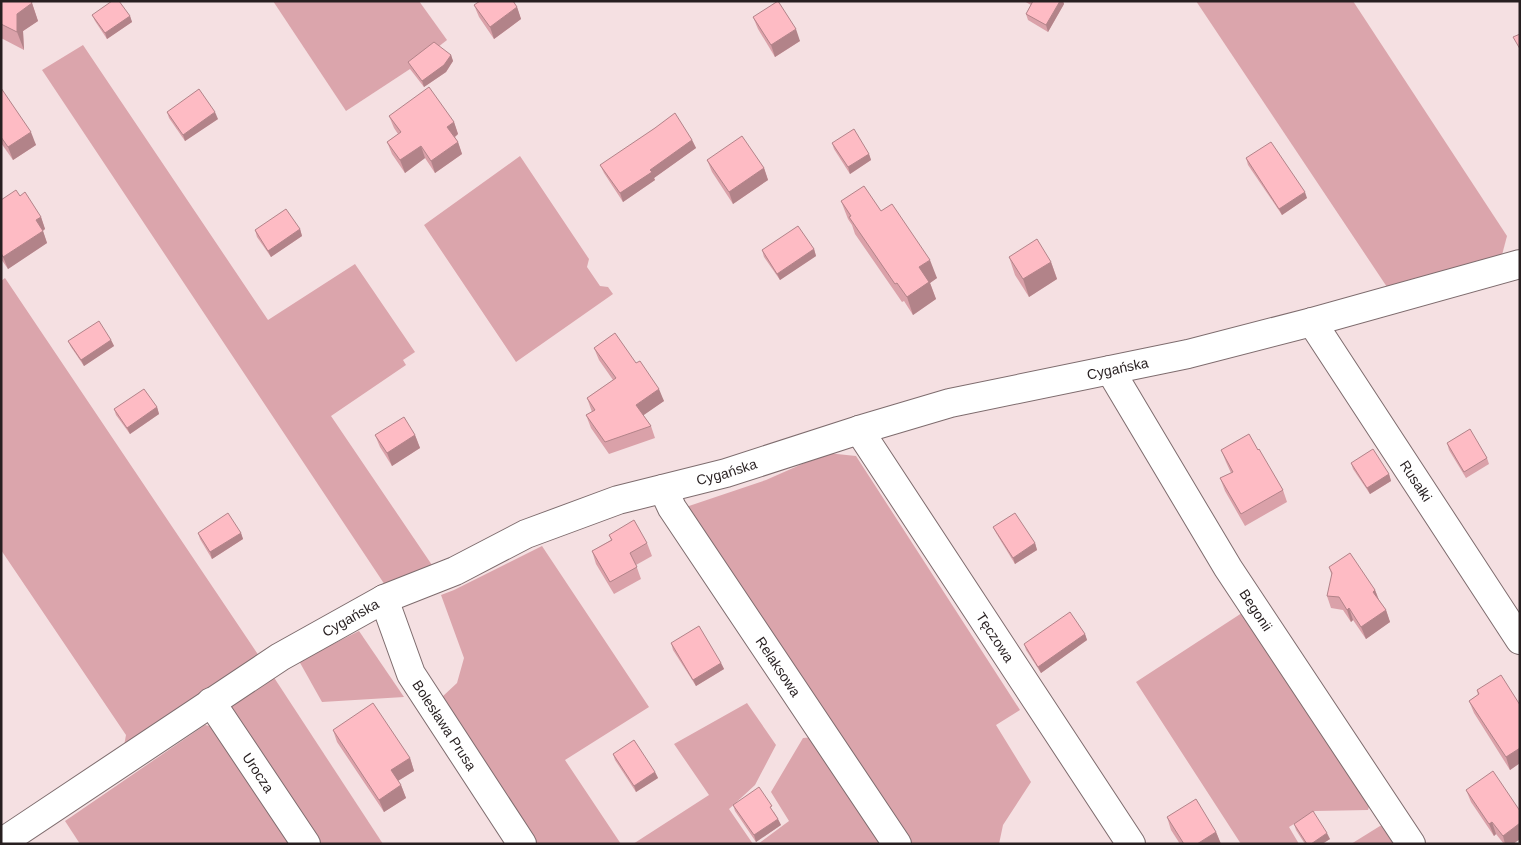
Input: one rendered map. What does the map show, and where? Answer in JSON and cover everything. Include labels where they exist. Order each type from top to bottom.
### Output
[{"type":"street","name":"Cygańska","points":[[1,843],[280,657],[384,599],[455,571],[526,534],[618,500],[726,473],[950,403],[1188,354],[1312,322],[1520,264]]},
{"type":"street","name":"Rusałki","points":[[1312,322],[1520,640]]},
{"type":"street","name":"Begonii","points":[[1110,370],[1228,568],[1411,844]]},
{"type":"street","name":"Tęczowa","points":[[860,430],[1131,844]]},
{"type":"street","name":"Relaksowa","points":[[663,489],[672,508],[897,844]]},
{"type":"street","name":"Bolesława Prusa","points":[[384,599],[411,674],[522,844]]},
{"type":"street","name":"Urocza","points":[[211,702],[306,844]]},
{"type":"shaded area","points":[[273,1],[419,1],[447,40],[410,69],[346,111]]},
{"type":"shaded area","points":[[1196,1],[1353,1],[1507,236],[1502,255],[1387,287]]},
{"type":"shaded area","points":[[83,45],[268,320],[355,264],[415,352],[403,360],[406,365],[331,416],[434,568],[385,585],[42,70]]},
{"type":"shaded area","points":[[520,156],[589,259],[587,267],[600,286],[608,287],[613,294],[516,362],[424,225]]},
{"type":"shaded area","points":[[5,278],[259,656],[124,746],[126,735],[1,550],[1,281]]},
{"type":"shaded area","points":[[827,453],[856,456],[1020,710],[996,725],[1031,782],[1003,825],[999,844],[908,844],[683,508],[766,480]]},
{"type":"shaded area","points":[[542,546],[649,707],[565,760],[621,844],[534,844],[442,697],[457,683],[464,658],[441,595]]},
{"type":"shaded area","points":[[1248,609],[1372,797],[1368,810],[1315,811],[1289,827],[1299,844],[1241,844],[1136,682]]},
{"type":"shaded area","points":[[359,631],[404,697],[322,702],[299,661]]},
{"type":"shaded area","points":[[273,676],[383,844],[316,844],[225,708]]},
{"type":"shaded area","points":[[747,703],[776,745],[755,785],[729,809],[753,844],[633,844],[709,795],[674,744]]},
{"type":"shaded area","points":[[205,725],[215,727],[298,844],[80,844],[65,821]]},
{"type":"shaded area","points":[[815,737],[887,844],[758,844],[789,821],[771,792],[803,738]]},
{"type":"shaded area","points":[[1380,826],[1392,827],[1400,840],[1393,844],[1351,844]]},
{"type":"building","points":[[1,1],[31,1],[32,3],[17,14],[17,32],[1,24]]},
{"type":"building","points":[[112,1],[119,1],[130,16],[105,33],[92,15]]},
{"type":"building","points":[[480,1],[513,1],[517,7],[490,27],[474,5]]},
{"type":"building","points":[[778,1],[796,29],[771,45],[753,17]]},
{"type":"building","points":[[1033,1],[1060,1],[1046,25],[1026,14]]},
{"type":"building","points":[[1520,34],[1520,49],[1513,37]]},
{"type":"building","points":[[434,42],[451,55],[444,65],[422,81],[408,62]]},
{"type":"building","points":[[429,87],[454,122],[447,127],[458,142],[431,161],[421,146],[400,160],[387,142],[401,132],[389,116]]},
{"type":"building","points":[[1,88],[31,132],[8,147],[1,137]]},
{"type":"building","points":[[199,89],[215,112],[183,135],[167,112]]},
{"type":"building","points":[[675,113],[692,140],[650,170],[652,172],[620,193],[600,165]]},
{"type":"building","points":[[854,129],[869,154],[848,167],[832,143]]},
{"type":"building","points":[[742,136],[764,168],[729,192],[707,160]]},
{"type":"building","points":[[1271,142],[1305,192],[1279,209],[1246,158]]},
{"type":"building","points":[[864,186],[881,211],[892,204],[930,260],[919,267],[929,282],[907,297],[897,283],[895,284],[849,217],[851,216],[841,201]]},
{"type":"building","points":[[16,190],[20,196],[25,192],[41,217],[36,220],[43,231],[3,257],[1,253],[1,200]]},
{"type":"building","points":[[286,209],[300,229],[268,251],[255,230]]},
{"type":"building","points":[[798,226],[814,249],[777,274],[762,250]]},
{"type":"building","points":[[1037,239],[1051,262],[1023,279],[1009,257]]},
{"type":"building","points":[[99,321],[111,340],[81,360],[68,341]]},
{"type":"building","points":[[615,333],[636,363],[640,361],[659,389],[636,405],[651,426],[605,442],[586,415],[595,410],[587,398],[616,378],[594,348]]},
{"type":"building","points":[[144,389],[157,407],[127,428],[114,409]]},
{"type":"building","points":[[404,417],[415,435],[387,453],[375,435]]},
{"type":"building","points":[[1470,429],[1487,458],[1464,472],[1447,443]]},
{"type":"building","points":[[1249,434],[1283,490],[1241,514],[1220,478],[1233,472],[1221,450]]},
{"type":"building","points":[[1373,449],[1389,474],[1367,488],[1351,463]]},
{"type":"building","points":[[228,513],[241,533],[210,552],[198,533]]},
{"type":"building","points":[[1015,513],[1035,543],[1013,558],[993,527]]},
{"type":"building","points":[[634,520],[647,543],[630,553],[637,567],[610,582],[592,551],[612,540],[609,535]]},
{"type":"building","points":[[1350,553],[1386,610],[1361,627],[1349,608],[1347,610],[1339,597],[1327,596],[1332,573],[1329,567]]},
{"type":"building","points":[[1070,612],[1085,634],[1038,667],[1024,644]]},
{"type":"building","points":[[699,626],[721,663],[693,680],[671,643]]},
{"type":"building","points":[[1501,675],[1520,705],[1520,748],[1506,757],[1469,701],[1479,694],[1477,690]]},
{"type":"building","points":[[373,703],[410,758],[391,770],[401,785],[379,800],[333,730]]},
{"type":"building","points":[[634,740],[655,772],[634,786],[613,754]]},
{"type":"building","points":[[1493,771],[1520,811],[1520,823],[1503,836],[1492,822],[1489,824],[1466,790]]},
{"type":"building","points":[[759,787],[778,819],[754,835],[733,805]]},
{"type":"building","points":[[1196,799],[1216,832],[1197,844],[1184,844],[1167,817]]},
{"type":"building","points":[[1313,811],[1327,833],[1311,844],[1307,844],[1294,824]]}]
